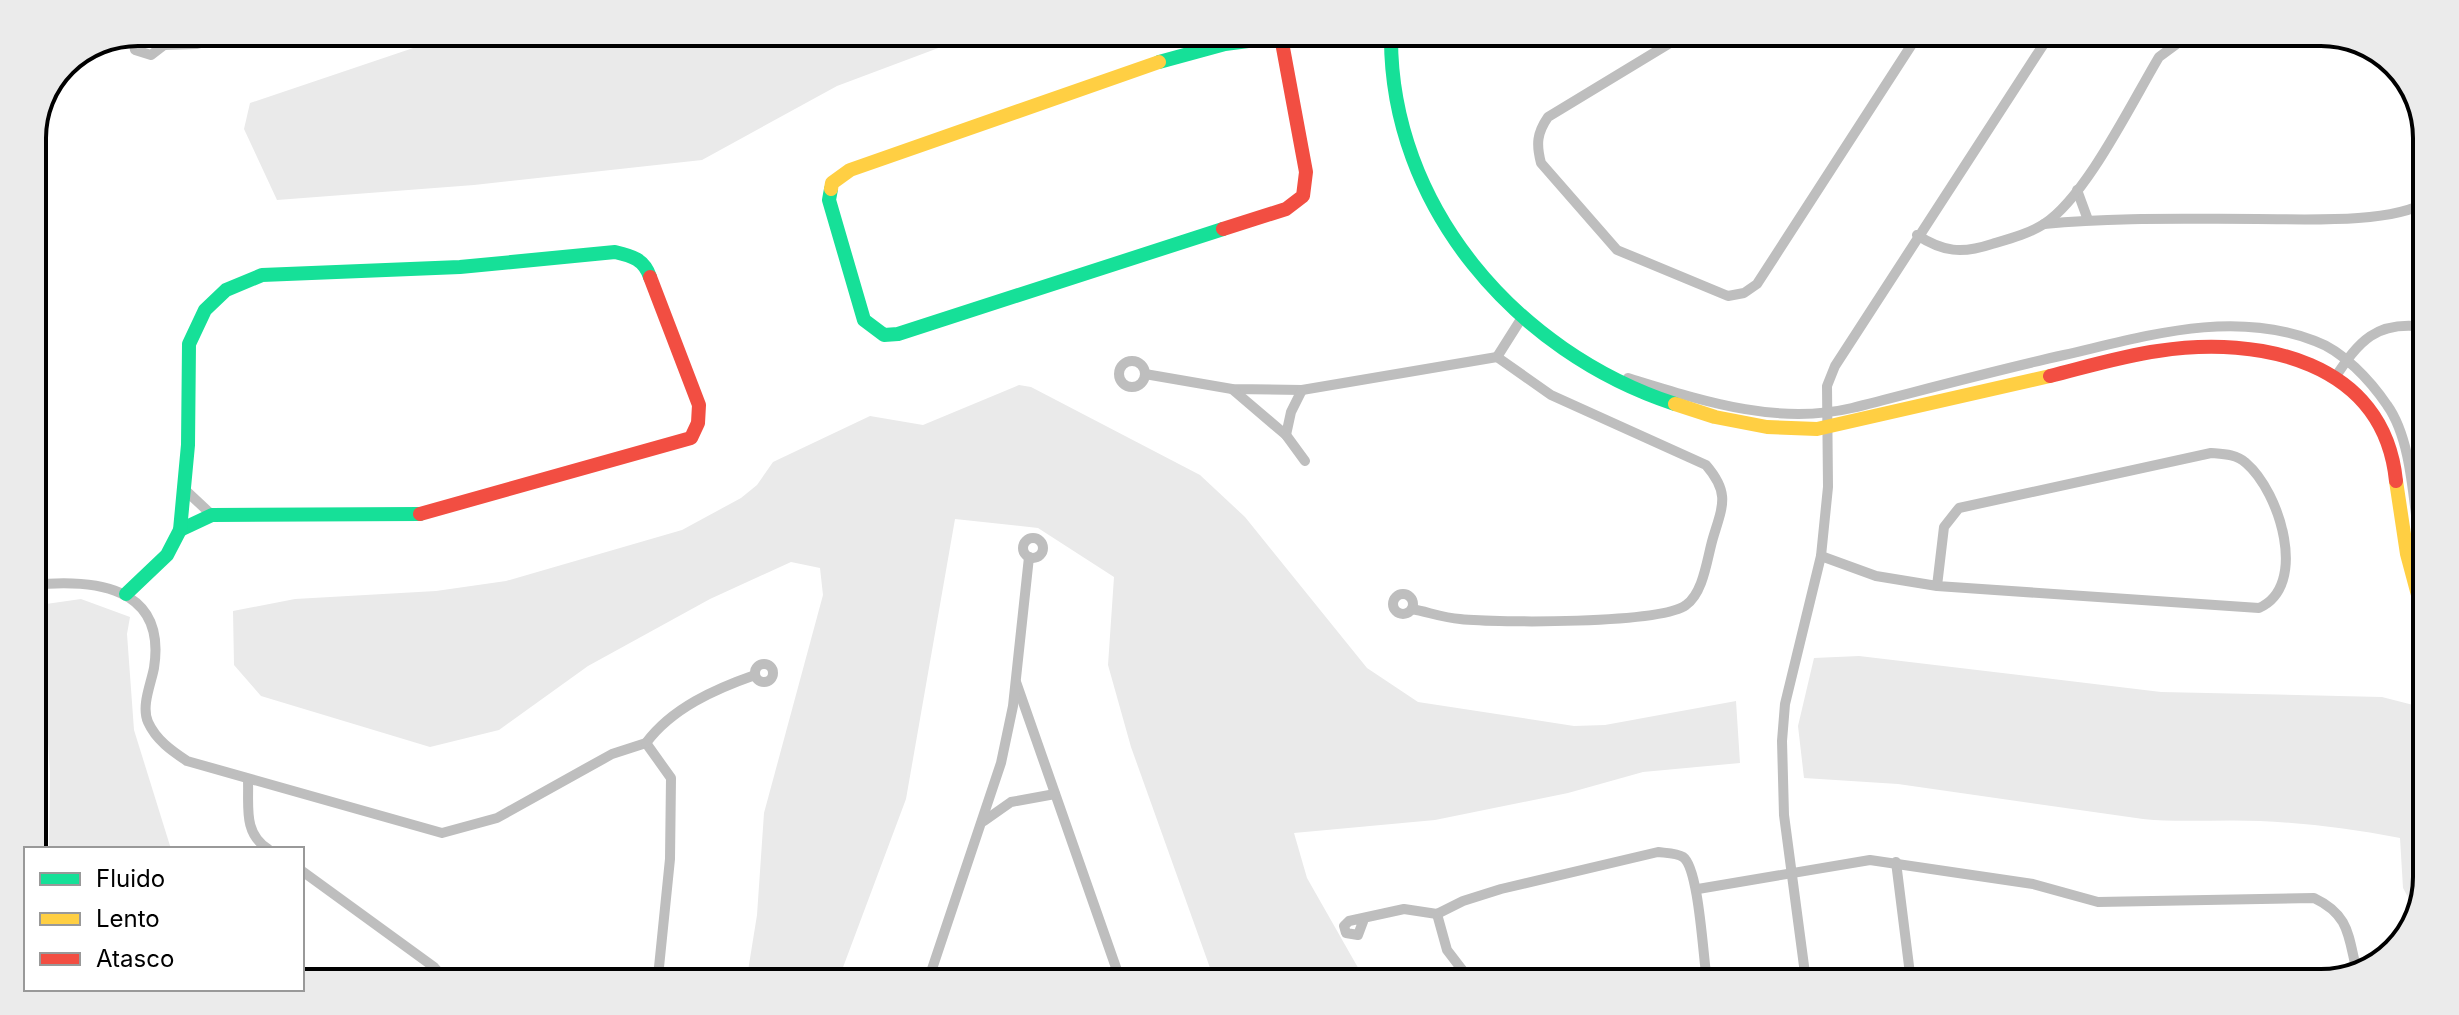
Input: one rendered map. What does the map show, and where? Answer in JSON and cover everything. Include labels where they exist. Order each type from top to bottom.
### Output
[{"type":"street","points":[[134,46],[145,55],[157,53],[163,46]]},
{"type":"street","points":[[1217,46],[1164,60],[850,170],[832,183],[829,200],[864,320],[884,335],[898,334],[1286,209],[1303,196],[1306,172],[1286,46]]},
{"type":"street","points":[[1391,46],[1394,102],[1427,193],[1455,243],[1505,301],[1523,316],[1652,397],[1689,410],[1788,430],[2190,326],[2258,327],[2318,341],[2346,360],[2388,406],[2402,436],[2413,503]]},
{"type":"street","points":[[1665,46],[1548,117],[1539,130],[1537,146],[1541,163],[1617,250],[1728,296],[1744,293],[1757,284],[1911,46]]},
{"type":"street","points":[[1804,969],[1784,815],[1785,704],[1821,556],[1829,420],[1827,386],[1835,366],[1917,235],[2042,46]]},
{"type":"street","points":[[1917,235],[1940,250],[1958,252],[2021,235],[2044,224],[2077,190],[2159,57],[2174,46]]},
{"type":"street","points":[[2077,190],[2088,220]]},
{"type":"street","points":[[2044,224],[2088,220],[2333,219],[2413,208]]},
{"type":"street","points":[[126,594],[167,555],[180,530],[188,445],[189,344],[205,310],[226,290],[262,275],[460,267],[615,252],[633,256],[646,266],[699,405],[698,423],[691,438],[520,488],[413,515],[212,515],[180,530]]},
{"type":"street","points":[[1497,357],[1523,316]]},
{"type":"street","points":[[2334,379],[2362,341],[2379,330],[2402,323],[2413,325]]},
{"type":"street","points":[[1829,420],[2196,345],[2285,356],[2352,390],[2378,415],[2389,441],[2413,583]]},
{"type":"street","points":[[1145,374],[1232,389],[1302,390],[1497,357],[1551,395],[1706,465],[1718,480],[1723,504],[1697,593],[1686,605],[1656,615],[1495,622],[1455,619],[1412,609]]},
{"type":"street","points":[[1232,389],[1286,435],[1305,461]]},
{"type":"street","points":[[1286,435],[1291,412],[1302,390]]},
{"type":"street","points":[[1821,556],[1876,576],[1937,586],[2259,608],[2273,601],[2286,576],[2280,517],[2273,500],[2246,462],[2230,454],[2211,453],[1959,508],[1944,527],[1937,586]]},
{"type":"street","points":[[183,488],[212,515]]},
{"type":"street","points":[[932,969],[1001,763],[1015,681],[1029,557]]},
{"type":"street","points":[[46,585],[92,583],[126,594],[145,613],[155,640],[147,720],[162,742],[187,761],[442,833],[497,818],[612,754],[646,743],[661,722],[685,707],[755,675]]},
{"type":"street","points":[[1015,681],[1116,969]]},
{"type":"street","points":[[646,743],[671,778],[670,859],[659,969]]},
{"type":"street","points":[[248,780],[249,829],[256,841],[265,847]]},
{"type":"street","points":[[984,821],[1011,802],[1055,794]]},
{"type":"street","points":[[1364,919],[1404,909],[1437,914],[1463,901],[1501,889],[1658,852],[1683,857],[1692,868],[1698,889],[1696,907],[1705,969]]},
{"type":"street","points":[[1698,889],[1870,860],[2033,884],[2098,902],[2314,898],[2339,912],[2354,962]]},
{"type":"street","points":[[1896,862],[1909,969]]},
{"type":"street","points":[[304,872],[436,969]]},
{"type":"street","points":[[1437,914],[1447,950],[1462,969]]},
{"type":"shaded area","points":[[419,46],[944,46],[837,86],[702,160],[474,185],[277,200],[244,129],[250,103]]},
{"type":"shaded area","points":[[1019,385],[1031,387],[1200,475],[1245,517],[1367,668],[1418,702],[1574,726],[1605,725],[1736,701],[1740,763],[1643,772],[1568,793],[1435,820],[1294,833],[1307,878],[1359,969],[1210,969],[1131,747],[1108,665],[1114,577],[1038,528],[955,519],[906,799],[842,969],[748,969],[757,915],[764,813],[823,595],[820,568],[791,562],[710,599],[588,666],[499,730],[430,747],[261,696],[234,665],[233,611],[295,599],[436,591],[506,581],[682,530],[741,498],[757,485],[773,462],[870,416],[923,425]]},
{"type":"shaded area","points":[[81,599],[130,617],[127,634],[134,730],[170,847],[49,847],[46,604]]},
{"type":"shaded area","points":[[1859,656],[2161,692],[2382,697],[2413,705],[2413,877],[2410,900],[2403,888],[2400,838],[2278,822],[2143,819],[1898,784],[1804,778],[1798,726],[1814,658]]},
{"type":"traffic: fast","points":[[1159,62],[1218,46]]},
{"type":"traffic: fast","points":[[1392,46],[1396,98],[1413,158],[1438,213],[1473,264],[1515,310],[1563,348],[1617,380],[1675,404]]},
{"type":"traffic: fast","points":[[831,189],[829,200],[864,320],[884,335],[898,334],[1223,229]]},
{"type":"traffic: fast","points":[[126,594],[167,555],[180,530],[188,445],[189,344],[205,310],[226,290],[262,275],[460,267],[615,252],[637,259],[650,277]]},
{"type":"traffic: fast","points":[[180,530],[212,515],[420,514]]},
{"type":"traffic: slow","points":[[831,189],[832,183],[850,170],[1159,62]]},
{"type":"traffic: slow","points":[[1675,404],[1715,417],[1767,427],[1817,429],[2050,376]]},
{"type":"traffic: slow","points":[[2396,481],[2413,576]]},
{"type":"traffic: jam","points":[[1223,229],[1286,209],[1303,196],[1306,172],[1283,46]]},
{"type":"traffic: jam","points":[[420,514],[691,438],[698,423],[699,405],[650,277]]},
{"type":"traffic: jam","points":[[2050,376],[2131,356],[2197,347],[2275,353],[2310,365],[2342,383],[2368,408],[2386,440],[2396,481]]}]
